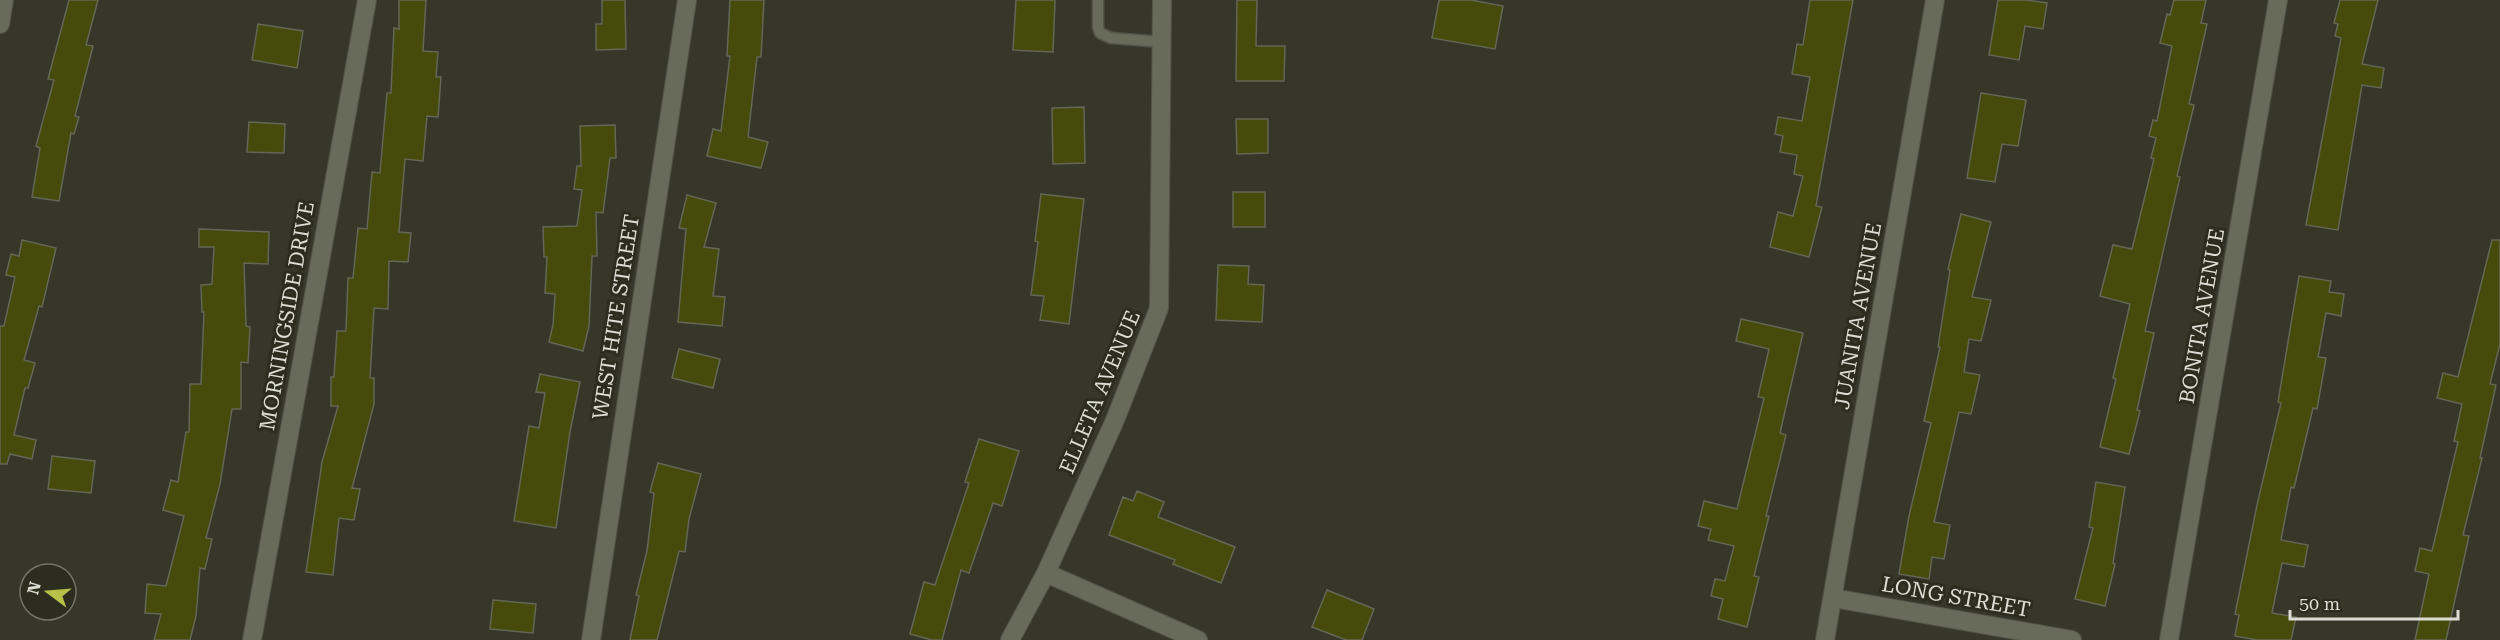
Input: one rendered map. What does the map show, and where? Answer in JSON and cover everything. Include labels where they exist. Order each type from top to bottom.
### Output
[{"type":"street","points":[[0,24],[4,0]]},
{"type":"street","name":"MORNINGSIDE DRIVE","points":[[252,640],[367,0]]},
{"type":"street","name":"WEST HITE STREET","points":[[591,640],[687,0]]},
{"type":"street","name":"ELLETA AVENUE","points":[[1010,640],[1046,573],[1115,420],[1159,308],[1162,0]]},
{"type":"street","name":"JUANITA AVENUE","points":[[1826,640],[1935,0]]},
{"type":"street","name":"BONITA AVENUE","points":[[2169,640],[2278,0]]},
{"type":"street","points":[[1046,573],[1198,640]]},
{"type":"street","name":"LONG STREET","points":[[1833,598],[2072,640]]},
{"type":"lane","points":[[1098,0],[1100,33],[1111,38],[1162,42]]},
{"type":"building","points":[[69,0],[98,0],[86,45],[93,46],[75,116],[79,117],[74,134],[71,133],[59,201],[32,197],[40,148],[36,146],[54,80],[48,79]]},
{"type":"building","points":[[399,0],[426,0],[423,51],[438,52],[436,77],[441,77],[438,117],[427,116],[423,161],[405,159],[399,232],[411,233],[408,262],[389,261],[388,309],[374,308],[370,378],[374,378],[374,404],[352,488],[360,489],[354,520],[339,518],[333,575],[306,572],[322,462],[338,406],[331,406],[331,377],[334,377],[337,331],[346,331],[348,278],[353,278],[358,228],[367,229],[372,172],[380,173],[387,93],[391,93],[394,28],[399,29]]},
{"type":"building","points":[[602,0],[625,0],[626,49],[596,50],[596,24],[602,24]]},
{"type":"building","points":[[730,0],[764,0],[761,57],[757,57],[748,137],[768,142],[761,168],[707,156],[713,129],[721,131],[730,56],[727,56]]},
{"type":"building","points":[[1016,0],[1055,0],[1053,52],[1013,50]]},
{"type":"building","points":[[1237,0],[1257,0],[1256,46],[1285,46],[1284,81],[1236,81]]},
{"type":"building","points":[[1439,0],[1471,0],[1503,6],[1495,49],[1432,38]]},
{"type":"building","points":[[1810,0],[1853,0],[1816,206],[1822,207],[1809,257],[1770,247],[1778,212],[1793,216],[1803,176],[1794,174],[1797,155],[1780,152],[1783,136],[1775,134],[1778,117],[1802,121],[1810,77],[1792,74],[1797,44],[1803,45]]},
{"type":"building","points":[[1998,0],[2047,3],[2043,29],[2025,26],[2019,60],[1989,55]]},
{"type":"building","points":[[2174,0],[2206,0],[2201,23],[2207,24],[2189,104],[2194,105],[2177,176],[2180,177],[2145,331],[2154,333],[2137,410],[2140,411],[2129,454],[2100,447],[2130,304],[2100,296],[2113,245],[2132,249],[2154,159],[2151,158],[2156,138],[2149,136],[2153,120],[2157,121],[2172,46],[2160,43],[2167,14],[2170,15]]},
{"type":"building","points":[[2340,0],[2378,0],[2362,64],[2384,68],[2381,88],[2362,85],[2338,230],[2306,225],[2341,38],[2335,36],[2338,24],[2334,23]]},
{"type":"building","points":[[258,24],[303,31],[297,68],[252,60]]},
{"type":"building","points":[[1981,93],[2026,100],[2018,146],[2002,144],[1995,182],[1967,178]]},
{"type":"building","points":[[1084,107],[1085,163],[1053,164],[1052,108]]},
{"type":"building","points":[[1236,119],[1268,119],[1268,153],[1237,154]]},
{"type":"building","points":[[249,122],[285,124],[284,153],[247,152]]},
{"type":"building","points":[[615,125],[616,158],[610,158],[603,213],[596,212],[597,256],[592,256],[589,326],[583,351],[549,342],[553,325],[555,294],[545,293],[547,257],[544,257],[543,227],[577,226],[582,190],[574,189],[577,166],[581,166],[580,126]]},
{"type":"building","points":[[1233,192],[1265,192],[1265,227],[1233,227]]},
{"type":"building","points":[[1041,194],[1084,199],[1069,324],[1040,320],[1044,296],[1031,295]]},
{"type":"building","points":[[687,195],[716,203],[704,247],[719,249],[713,296],[725,297],[722,326],[678,322],[686,229],[679,228]]},
{"type":"building","points":[[1961,214],[1991,222],[1972,297],[1991,300],[1981,341],[1969,339],[1964,372],[1980,375],[1971,414],[1959,412],[1934,522],[1950,525],[1944,559],[1932,557],[1929,579],[1899,574],[1909,516],[1931,423],[1924,421],[1940,347],[1938,347],[1950,270],[1948,269]]},
{"type":"building","points":[[199,229],[269,232],[268,264],[244,263],[246,326],[250,327],[248,363],[241,362],[241,409],[232,409],[220,484],[206,538],[212,539],[205,569],[200,568],[196,616],[190,640],[154,640],[161,614],[145,613],[147,584],[166,586],[184,516],[163,510],[171,480],[178,482],[186,432],[189,432],[190,384],[201,384],[204,312],[202,312],[201,285],[212,284],[214,247],[199,247]]},
{"type":"building","points":[[22,240],[56,248],[42,307],[39,306],[24,360],[35,363],[28,388],[25,388],[14,435],[36,440],[32,459],[10,454],[7,464],[0,464],[0,326],[4,326],[15,277],[6,275],[11,254],[19,256]]},
{"type":"building","points":[[2492,240],[2500,240],[2500,344],[2490,384],[2496,385],[2480,458],[2482,458],[2463,535],[2469,536],[2446,640],[2415,640],[2429,574],[2415,571],[2420,548],[2432,551],[2458,442],[2454,441],[2462,404],[2437,398],[2443,373],[2458,377]]},
{"type":"building","points":[[1218,265],[1249,266],[1248,284],[1264,285],[1262,322],[1216,320]]},
{"type":"building","points":[[2299,276],[2331,281],[2329,292],[2344,294],[2341,316],[2326,313],[2318,357],[2326,358],[2317,409],[2313,408],[2294,488],[2291,487],[2281,540],[2308,545],[2304,567],[2282,563],[2272,613],[2296,617],[2291,640],[2257,640],[2235,636],[2239,615],[2235,614],[2281,403],[2278,402]]},
{"type":"building","points":[[1741,319],[1803,333],[1780,433],[1786,435],[1766,516],[1769,516],[1754,576],[1759,577],[1747,627],[1718,619],[1723,599],[1711,596],[1715,579],[1725,581],[1734,546],[1708,540],[1711,529],[1698,526],[1704,501],[1737,509],[1764,398],[1758,397],[1769,349],[1736,341]]},
{"type":"building","points":[[679,349],[720,359],[713,388],[672,378]]},
{"type":"building","points":[[540,374],[580,382],[556,528],[514,521],[529,426],[539,428],[545,393],[536,392]]},
{"type":"building","points":[[979,439],[1019,451],[1002,506],[993,503],[969,573],[961,570],[942,640],[932,640],[910,634],[924,582],[935,585],[969,483],[965,482]]},
{"type":"building","points":[[52,456],[95,461],[91,493],[48,489]]},
{"type":"building","points":[[658,463],[701,474],[689,519],[685,552],[679,551],[657,640],[630,640],[639,596],[636,595],[647,551],[654,493],[650,492]]},
{"type":"building","points":[[2096,482],[2125,487],[2113,563],[2115,564],[2105,606],[2075,599],[2093,528],[2089,527]]},
{"type":"building","points":[[1137,491],[1164,502],[1158,517],[1235,547],[1221,583],[1173,564],[1175,560],[1109,535],[1123,497],[1133,501]]},
{"type":"building","points":[[1327,590],[1374,609],[1362,640],[1346,640],[1312,627]]},
{"type":"building","points":[[493,600],[536,604],[533,633],[490,629]]}]
